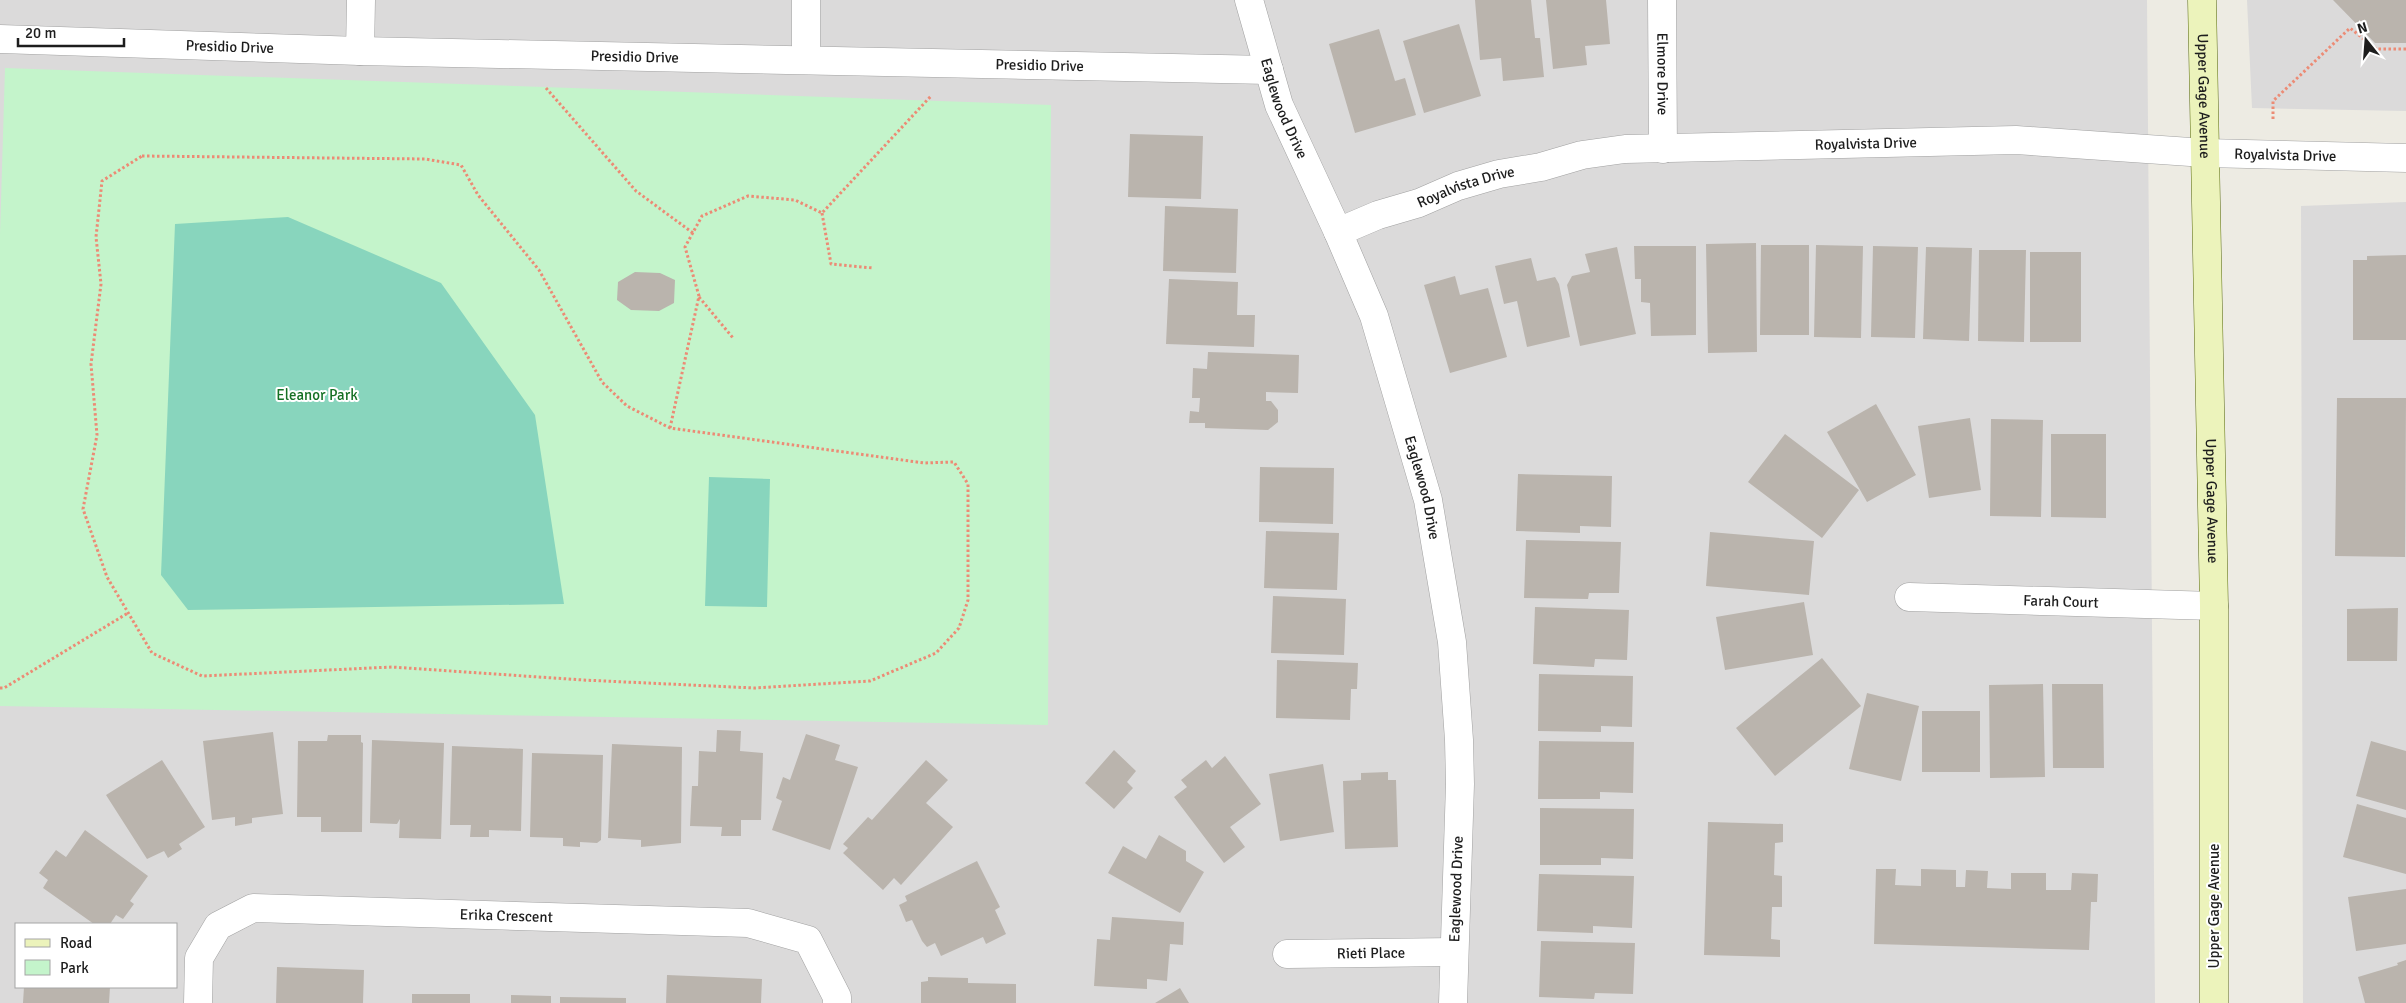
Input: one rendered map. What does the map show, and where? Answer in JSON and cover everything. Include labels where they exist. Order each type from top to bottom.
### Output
[{"type":"main road","name":"Upper Gage Avenue","points":[[2202,0],[2214,606],[2214,1003]]},
{"type":"street","points":[[360,51],[361,0]]},
{"type":"street","points":[[806,0],[806,60]]},
{"type":"street","name":"Eaglewood Drive","points":[[1249,0],[1279,105],[1338,232],[1374,316],[1428,500],[1452,642],[1460,784],[1453,1003]]},
{"type":"street","name":"Elmore Drive","points":[[1662,0],[1663,148]]},
{"type":"street","name":"Presidio Drive","points":[[0,39],[360,51],[1269,70]]},
{"type":"street","name":"Royalvista Drive","points":[[1338,232],[1378,215],[1419,203],[1458,186],[1499,174],[1541,167],[1582,155],[1625,149],[2016,140],[2206,153],[2406,158]]},
{"type":"street","name":"Farah Court","points":[[1909,597],[2214,606]]},
{"type":"street","name":"Erika Crescent","points":[[198,1003],[199,958],[218,926],[252,908],[748,923],[808,940],[837,997],[837,1003]]},
{"type":"street","name":"Rieti Place","points":[[1288,954],[1454,952]]},
{"type":"path","points":[[2273,119],[2273,101],[2350,28],[2376,49],[2406,49]]},
{"type":"path","points":[[516,54],[636,191],[693,233]]},
{"type":"path","points":[[822,213],[962,63]]},
{"type":"path","points":[[142,156],[425,159],[461,165],[478,195],[539,270],[602,382],[627,406],[670,428],[924,463],[954,462],[968,484],[968,600],[959,628],[936,653],[870,681],[754,688],[583,680],[392,667],[202,676],[152,653],[106,577],[83,509],[97,435],[91,364],[101,284],[96,236],[102,181],[142,156]]},
{"type":"path","points":[[733,338],[699,296],[685,247],[702,216],[748,196],[795,200],[822,213]]},
{"type":"path","points":[[822,213],[832,264],[872,268]]},
{"type":"path","points":[[670,428],[699,296]]},
{"type":"path","points":[[0,688],[4,688],[128,613]]},
{"type":"shaded area","points":[[0,0],[2147,0],[2155,1003],[0,1003]]},
{"type":"shaded area","points":[[2247,0],[2406,0],[2406,111],[2252,108]]},
{"type":"shaded area","points":[[2406,202],[2406,1003],[2303,1003],[2301,206]]},
{"type":"green space","name":"Eleanor Park","points":[[5,68],[1051,105],[1048,725],[0,706],[0,235]]},
{"type":"green space","points":[[288,217],[441,283],[535,415],[564,604],[188,610],[161,575],[175,224]]},
{"type":"green space","points":[[709,477],[770,479],[767,607],[705,606]]},
{"type":"building","points":[[1475,0],[1531,0],[1535,38],[1540,38],[1544,77],[1503,81],[1501,58],[1480,60]]},
{"type":"building","points":[[1546,0],[1606,0],[1610,44],[1585,46],[1587,65],[1553,69]]},
{"type":"building","points":[[2333,0],[2406,0],[2406,43],[2375,43]]},
{"type":"building","points":[[1459,24],[1481,96],[1424,113],[1403,41]]},
{"type":"building","points":[[1379,29],[1395,81],[1405,78],[1416,115],[1355,133],[1329,44]]},
{"type":"building","points":[[1130,134],[1203,136],[1201,199],[1128,197]]},
{"type":"building","points":[[1165,206],[1238,209],[1236,273],[1163,271]]},
{"type":"building","points":[[1756,243],[1757,352],[1708,353],[1706,244]]},
{"type":"building","points":[[1761,245],[1809,245],[1809,335],[1760,335]]},
{"type":"building","points":[[1816,245],[1863,246],[1861,338],[1814,337]]},
{"type":"building","points":[[1634,246],[1696,246],[1696,335],[1651,336],[1650,303],[1641,302],[1641,279],[1635,279]]},
{"type":"building","points":[[1873,246],[1918,247],[1915,338],[1871,337]]},
{"type":"building","points":[[1617,247],[1636,334],[1580,346],[1567,285],[1572,276],[1590,272],[1585,254]]},
{"type":"building","points":[[1926,247],[1972,248],[1969,341],[1923,339]]},
{"type":"building","points":[[1979,250],[2026,250],[2024,342],[1978,341]]},
{"type":"building","points":[[2030,252],[2081,252],[2081,342],[2030,342]]},
{"type":"building","points":[[2406,255],[2406,340],[2353,340],[2353,260],[2367,260],[2367,256]]},
{"type":"building","points":[[1531,258],[1537,281],[1555,277],[1559,284],[1570,337],[1527,347],[1517,301],[1504,304],[1495,266]]},
{"type":"building","points":[[635,272],[660,273],[675,280],[674,303],[659,311],[631,310],[617,300],[618,282]]},
{"type":"building","points":[[1455,276],[1460,295],[1488,288],[1507,357],[1450,373],[1424,285]]},
{"type":"building","points":[[1169,279],[1238,282],[1237,315],[1255,315],[1254,347],[1166,344]]},
{"type":"building","points":[[1208,352],[1299,355],[1298,393],[1266,392],[1266,401],[1271,401],[1278,410],[1278,422],[1268,430],[1205,428],[1205,423],[1189,423],[1190,411],[1199,412],[1200,398],[1192,398],[1193,368],[1207,369]]},
{"type":"building","points":[[2337,398],[2406,398],[2405,557],[2335,556]]},
{"type":"building","points":[[1876,404],[1916,475],[1867,502],[1827,432]]},
{"type":"building","points":[[1970,418],[1981,490],[1929,498],[1918,426]]},
{"type":"building","points":[[1991,419],[2043,420],[2041,517],[1990,516]]},
{"type":"building","points":[[1785,434],[1859,490],[1822,538],[1748,482]]},
{"type":"building","points":[[2051,434],[2106,434],[2106,518],[2051,517]]},
{"type":"building","points":[[1260,467],[1334,468],[1333,524],[1259,522]]},
{"type":"building","points":[[1518,474],[1612,476],[1611,527],[1580,526],[1580,533],[1516,531]]},
{"type":"building","points":[[1266,531],[1339,533],[1337,590],[1264,588]]},
{"type":"building","points":[[1710,532],[1814,541],[1809,595],[1706,586]]},
{"type":"building","points":[[1526,540],[1621,542],[1619,593],[1589,593],[1588,599],[1524,598]]},
{"type":"building","points":[[1273,596],[1346,599],[1344,655],[1271,653]]},
{"type":"building","points":[[1804,602],[1813,655],[1725,670],[1716,617]]},
{"type":"building","points":[[1535,607],[1629,610],[1627,660],[1595,659],[1594,667],[1533,664]]},
{"type":"building","points":[[2398,608],[2397,661],[2347,661],[2347,609]]},
{"type":"building","points":[[1822,658],[1861,706],[1775,776],[1736,728]]},
{"type":"building","points":[[1277,660],[1358,663],[1357,689],[1351,689],[1350,720],[1276,718]]},
{"type":"building","points":[[1539,674],[1633,676],[1632,727],[1601,726],[1601,732],[1538,731]]},
{"type":"building","points":[[2043,684],[2045,777],[1990,778],[1989,685]]},
{"type":"building","points":[[2052,684],[2103,684],[2104,768],[2053,768]]},
{"type":"building","points":[[1867,693],[1919,706],[1901,781],[1849,769]]},
{"type":"building","points":[[1922,711],[1980,711],[1980,772],[1922,772]]},
{"type":"building","points":[[717,730],[741,731],[740,751],[763,753],[761,820],[741,820],[741,836],[721,836],[722,827],[690,826],[692,786],[698,786],[699,751],[716,752]]},
{"type":"building","points":[[273,732],[283,814],[252,818],[252,823],[235,826],[235,817],[212,820],[203,741]]},
{"type":"building","points":[[806,734],[840,745],[835,760],[858,767],[830,850],[772,830],[782,801],[776,798],[783,777],[790,780]]},
{"type":"building","points":[[328,735],[361,735],[361,742],[363,743],[362,832],[321,832],[321,817],[297,817],[298,741],[327,741]]},
{"type":"building","points":[[372,740],[444,743],[441,839],[399,838],[400,819],[397,824],[370,823]]},
{"type":"building","points":[[1539,741],[1634,742],[1633,793],[1600,792],[1600,799],[1538,799]]},
{"type":"building","points":[[2371,741],[2406,751],[2406,810],[2356,796]]},
{"type":"building","points":[[612,744],[682,747],[681,843],[641,847],[641,840],[608,838]]},
{"type":"building","points":[[452,746],[523,749],[521,831],[489,830],[489,837],[470,837],[471,825],[450,825]]},
{"type":"building","points":[[1114,750],[1136,771],[1127,782],[1133,788],[1114,809],[1085,783]]},
{"type":"building","points":[[532,753],[603,755],[601,840],[597,843],[580,842],[580,847],[563,846],[563,838],[530,837]]},
{"type":"building","points":[[1225,756],[1261,804],[1230,827],[1245,847],[1224,863],[1174,797],[1187,787],[1181,780],[1206,760],[1212,768]]},
{"type":"building","points":[[162,760],[205,827],[179,844],[182,849],[168,858],[164,851],[147,859],[106,795]]},
{"type":"building","points":[[926,760],[948,780],[926,803],[953,827],[901,885],[894,878],[883,890],[843,853],[848,848],[843,844],[868,817],[872,820]]},
{"type":"building","points":[[1323,764],[1334,832],[1280,841],[1269,774]]},
{"type":"building","points":[[1388,772],[1388,780],[1396,780],[1398,847],[1345,849],[1343,781],[1361,780],[1361,773]]},
{"type":"building","points":[[2357,804],[2406,818],[2406,874],[2343,857]]},
{"type":"building","points":[[1540,808],[1634,809],[1633,859],[1601,858],[1601,865],[1540,865]]},
{"type":"building","points":[[1708,822],[1783,824],[1783,842],[1775,843],[1774,875],[1782,876],[1782,907],[1772,907],[1771,939],[1780,940],[1780,957],[1704,955]]},
{"type":"building","points":[[85,830],[148,876],[130,901],[134,904],[123,919],[116,915],[111,923],[93,923],[43,888],[48,880],[39,873],[56,850],[66,857]]},
{"type":"building","points":[[1159,835],[1186,851],[1186,861],[1204,872],[1180,913],[1108,873],[1123,846],[1146,859]]},
{"type":"building","points":[[977,861],[1000,907],[995,910],[1006,934],[986,944],[983,937],[941,956],[935,943],[927,947],[922,941],[912,920],[906,922],[899,905],[907,901],[905,896]]},
{"type":"building","points":[[1876,869],[1896,869],[1895,885],[1921,886],[1921,869],[1956,870],[1956,887],[1965,887],[1966,870],[1988,871],[1987,888],[2011,889],[2011,873],[2046,873],[2046,890],[2071,890],[2072,873],[2098,874],[2097,902],[2091,902],[2089,950],[1874,944]]},
{"type":"building","points":[[1539,874],[1634,876],[1632,928],[1593,926],[1593,933],[1537,931]]},
{"type":"building","points":[[2406,889],[2406,944],[2356,951],[2348,897]]},
{"type":"building","points":[[1112,917],[1184,922],[1183,945],[1170,944],[1167,981],[1147,979],[1147,989],[1094,986],[1097,939],[1110,940]]},
{"type":"building","points":[[1541,941],[1635,943],[1633,994],[1595,993],[1594,999],[1539,997]]},
{"type":"building","points":[[2406,960],[2406,1003],[2365,1003],[2358,977],[2398,965],[2397,963]]},
{"type":"building","points":[[277,967],[364,970],[363,1003],[276,1003]]},
{"type":"building","points":[[667,975],[762,979],[761,1003],[666,1003]]},
{"type":"building","points":[[928,977],[968,978],[968,983],[1016,984],[1016,1003],[921,1003],[921,982],[928,981]]},
{"type":"building","points":[[24,988],[110,988],[109,1003],[23,1003]]},
{"type":"building","points":[[1180,988],[1189,1003],[1155,1003]]},
{"type":"building","points":[[412,994],[470,994],[470,1003],[412,1003]]},
{"type":"building","points":[[511,995],[551,996],[551,1003],[511,1003]]},
{"type":"building","points":[[560,997],[626,998],[626,1003],[560,1003]]}]
